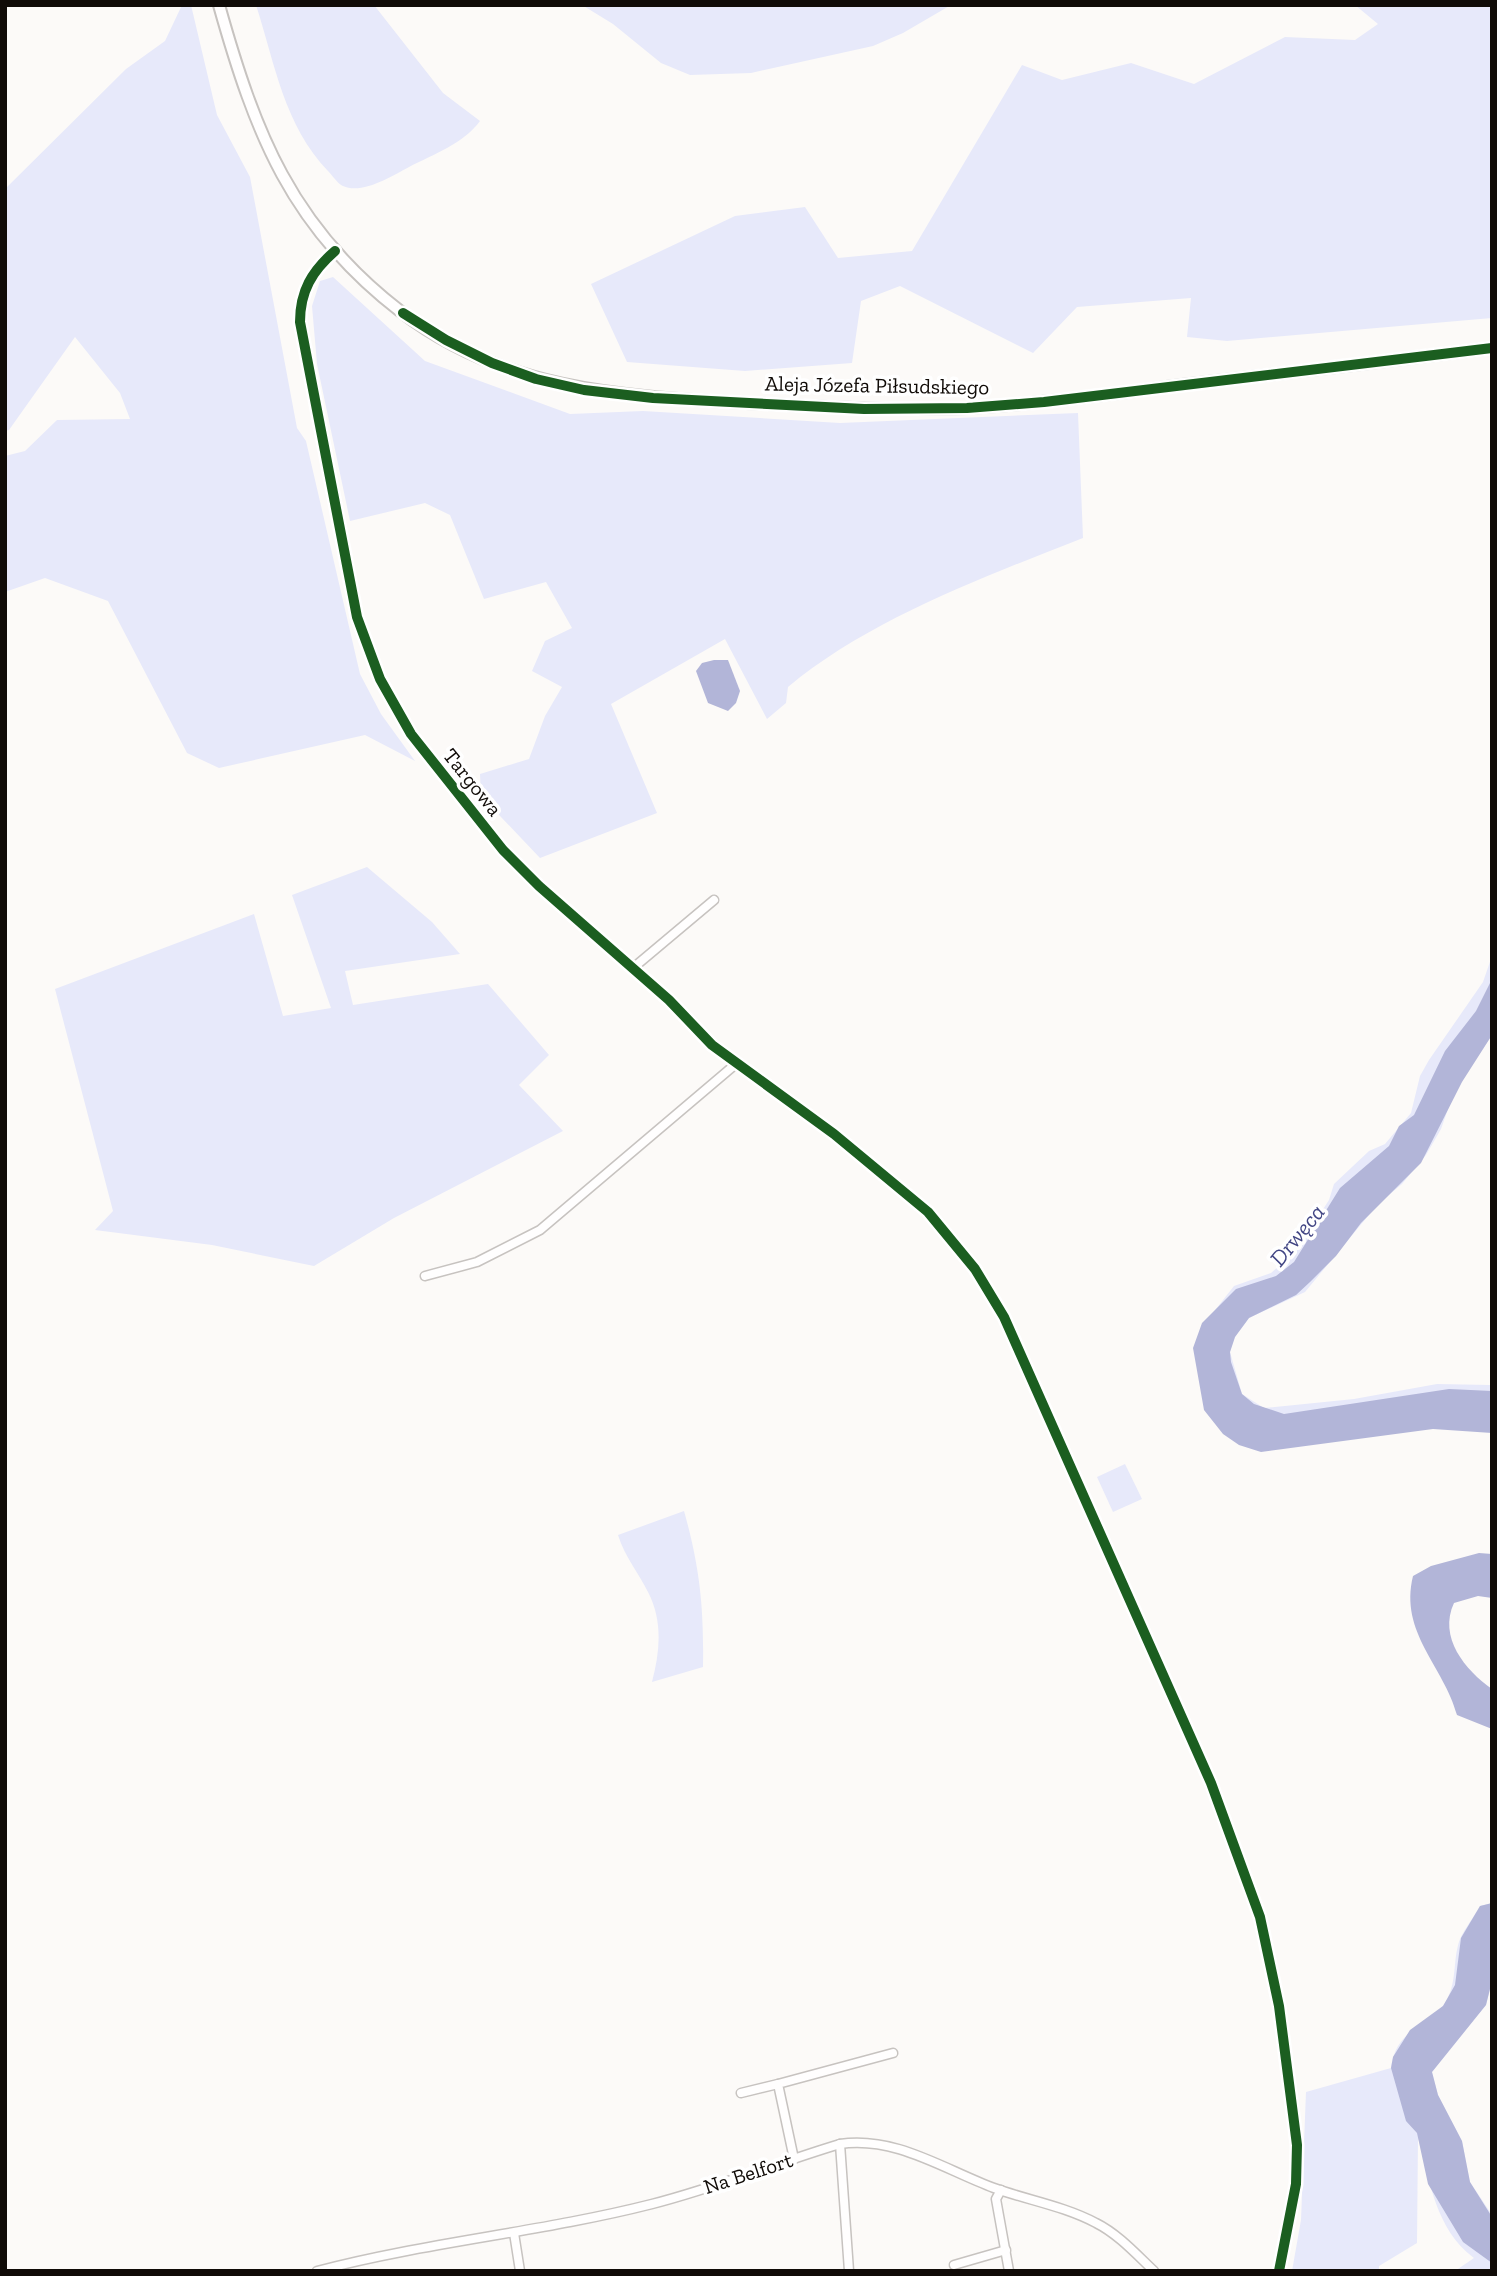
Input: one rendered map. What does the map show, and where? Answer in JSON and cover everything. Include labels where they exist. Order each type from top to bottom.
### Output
[{"type":"main road","name":"Aleja Józefa Piłsudskiego","points":[[219,5],[239,76],[260,133],[286,184],[335,251],[402,313],[468,352],[536,379],[583,390],[630,396],[864,409],[967,408],[1044,402],[1492,348]]},
{"type":"street","name":"Targowa","points":[[335,251],[310,278],[304,290],[300,322],[350,585],[376,669],[411,734],[503,850],[539,886],[633,968],[712,1045],[897,1183],[957,1244],[1004,1317],[1211,1783],[1260,1917],[1279,2006],[1294,2105],[1296,2184],[1279,2271]]},
{"type":"street","points":[[633,968],[713,900]]},
{"type":"street","points":[[425,1276],[477,1262],[540,1230],[737,1063]]},
{"type":"street","points":[[741,2093],[894,2053]]},
{"type":"street","points":[[778,2084],[794,2159]]},
{"type":"street","name":"Na Belfort","points":[[317,2271],[401,2251],[514,2232],[652,2204],[840,2144],[864,2142],[894,2147],[1001,2190],[1097,2223],[1115,2235],[1154,2271]]},
{"type":"street","points":[[840,2144],[849,2271]]},
{"type":"street","points":[[1001,2190],[996,2199],[1009,2271]]},
{"type":"street","points":[[514,2232],[520,2271]]},
{"type":"street","points":[[954,2265],[1006,2250]]},
{"type":"shaded area","points":[[182,5],[191,5],[217,115],[250,177],[297,428],[306,441],[360,674],[381,714],[415,761],[365,735],[219,768],[187,753],[108,601],[45,578],[5,592],[5,456],[25,451],[57,420],[130,419],[120,393],[75,337],[9,430],[5,431],[5,189],[126,69],[165,41]]},
{"type":"shaded area","points":[[256,5],[374,5],[443,93],[480,121],[457,142],[386,179],[359,188],[343,186],[313,153],[291,114]]},
{"type":"shaded area","points":[[582,5],[951,5],[903,33],[873,46],[751,73],[690,75],[661,63],[613,24]]},
{"type":"shaded area","points":[[1355,5],[1492,5],[1492,318],[1227,341],[1187,337],[1191,298],[1077,307],[1033,353],[900,286],[861,301],[852,363],[745,371],[627,362],[591,284],[735,216],[805,207],[838,258],[912,251],[1022,65],[1062,80],[1131,63],[1194,84],[1285,37],[1355,40],[1378,24]]},
{"type":"shaded area","points":[[333,277],[425,361],[570,414],[643,411],[840,423],[1078,413],[1083,538],[968,584],[891,620],[820,663],[788,687],[786,703],[767,719],[725,639],[611,704],[657,813],[540,858],[481,796],[480,774],[529,759],[545,716],[562,687],[532,671],[545,641],[572,628],[546,582],[484,599],[450,515],[425,503],[350,521],[317,364],[312,306],[320,281]]},
{"type":"shaded area","points":[[367,867],[432,922],[460,954],[345,971],[353,1005],[488,984],[549,1055],[519,1085],[563,1131],[394,1218],[314,1266],[212,1245],[95,1230],[113,1211],[55,989],[254,914],[283,1016],[331,1008],[292,895]]},
{"type":"shaded area","points":[[1492,956],[1492,1035],[1454,1092],[1441,1129],[1426,1155],[1402,1184],[1378,1204],[1305,1292],[1249,1318],[1235,1337],[1230,1352],[1242,1394],[1264,1408],[1354,1399],[1437,1384],[1490,1385],[1492,1427],[1447,1425],[1247,1439],[1212,1314],[1234,1286],[1271,1273],[1296,1251],[1329,1200],[1334,1184],[1369,1151],[1385,1144],[1411,1113],[1420,1076],[1483,982]]},
{"type":"shaded area","points":[[1125,1464],[1142,1499],[1113,1512],[1097,1477]]},
{"type":"shaded area","points":[[684,1511],[700,1588],[703,1667],[652,1682],[659,1637],[656,1614],[648,1592],[618,1535]]},
{"type":"shaded area","points":[[1492,1903],[1492,1981],[1486,2005],[1432,2072],[1438,2095],[1462,2141],[1470,2182],[1492,2215],[1492,2271],[1455,2271],[1474,2258],[1450,2233],[1442,2218],[1418,2138],[1417,2243],[1379,2266],[1379,2271],[1292,2271],[1301,2220],[1306,2092],[1391,2068],[1399,2044],[1445,2003],[1452,1987],[1460,1939],[1480,1906]]},
{"type":"water","points":[[728,660],[740,691],[736,703],[728,711],[708,703],[696,671],[702,663]]},
{"type":"water","points":[[1492,979],[1492,1035],[1462,1082],[1421,1163],[1361,1223],[1336,1256],[1296,1295],[1249,1318],[1235,1337],[1230,1352],[1242,1394],[1254,1404],[1284,1414],[1449,1389],[1492,1391],[1492,1433],[1433,1429],[1261,1452],[1239,1445],[1223,1434],[1204,1410],[1193,1348],[1202,1323],[1236,1289],[1276,1276],[1294,1262],[1340,1188],[1389,1146],[1399,1126],[1414,1115],[1445,1051],[1476,1011]]},
{"type":"water","points":[[1479,1553],[1492,1554],[1492,1598],[1478,1596],[1454,1603],[1449,1628],[1457,1652],[1464,1662],[1492,1689],[1492,1729],[1457,1715],[1451,1697],[1417,1632],[1410,1596],[1413,1576],[1431,1566]]},
{"type":"water","points":[[1492,1903],[1492,1981],[1486,2005],[1432,2072],[1438,2095],[1462,2141],[1470,2182],[1492,2217],[1492,2263],[1463,2242],[1428,2184],[1417,2133],[1406,2121],[1391,2068],[1393,2057],[1410,2030],[1443,2006],[1455,1985],[1461,1938],[1480,1906]]},
{"type":"cycle path","points":[[335,251],[309,282],[302,301],[300,322],[357,617],[380,679],[411,734],[503,850],[539,886],[669,1000],[712,1045],[834,1134],[928,1212],[975,1269],[1004,1317],[1211,1783],[1260,1917],[1279,2006],[1297,2145],[1296,2184],[1279,2271]]},
{"type":"cycle path","points":[[403,313],[446,340],[492,363],[536,379],[584,390],[653,398],[864,409],[967,408],[1044,402],[1492,348]]},
{"type":"water label","name":"Drwęca","points":[[1297,1235]]}]
